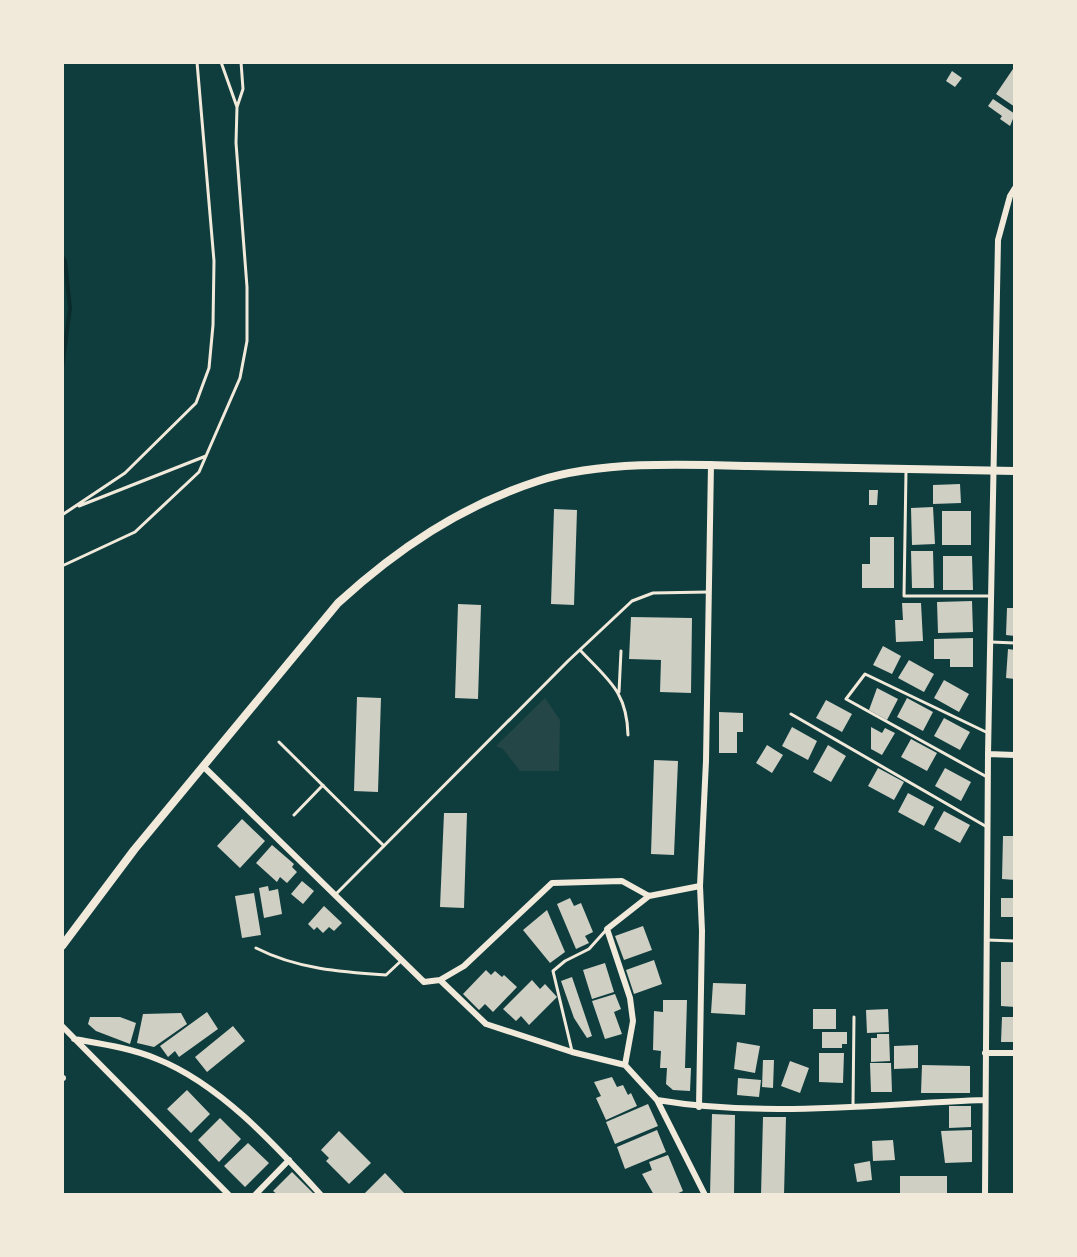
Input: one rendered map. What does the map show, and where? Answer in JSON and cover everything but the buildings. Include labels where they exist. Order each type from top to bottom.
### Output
[{"type":"street","points":[[985,1195],[987,777],[998,240],[1015,188]]},
{"type":"street","points":[[62,946],[134,850],[338,603],[373,571],[425,534],[475,505],[540,480],[589,470],[711,464],[1015,471]]},
{"type":"street","points":[[699,1107],[700,886],[706,761],[711,464]]},
{"type":"street","points":[[988,754],[1015,755]]},
{"type":"street","points":[[204,767],[424,982],[440,980],[464,966],[552,883],[622,881],[649,896]]},
{"type":"street","points":[[625,1065],[633,1021],[630,998],[607,929],[649,896],[700,886]]},
{"type":"street","points":[[440,980],[486,1024],[572,1052],[625,1065],[657,1100],[705,1195]]},
{"type":"street","points":[[62,1026],[229,1195]]},
{"type":"street","points":[[74,1039],[158,1059],[195,1078],[213,1090],[289,1160],[321,1195]]},
{"type":"street","points":[[985,1053],[1015,1053]]},
{"type":"street","points":[[657,1100],[699,1107],[984,1100]]},
{"type":"street","points":[[255,1195],[289,1160]]},
{"type":"lane","points":[[906,468],[904,596],[991,596]]},
{"type":"lane","points":[[335,895],[632,601],[653,593],[709,592]]},
{"type":"lane","points":[[990,642],[1015,643]]},
{"type":"lane","points":[[580,650],[619,692],[628,712],[628,735]]},
{"type":"lane","points":[[619,692],[621,651]]},
{"type":"lane","points":[[987,777],[846,699],[865,674],[988,733]]},
{"type":"lane","points":[[791,714],[987,827]]},
{"type":"lane","points":[[279,742],[384,846]]},
{"type":"lane","points":[[294,815],[323,785]]},
{"type":"lane","points":[[572,1052],[553,971],[589,949],[607,929]]},
{"type":"lane","points":[[985,940],[1015,941]]},
{"type":"lane","points":[[256,948],[275,958],[332,972],[386,975],[402,960]]},
{"type":"lane","points":[[853,1105],[854,1017]]},
{"type":"path","points":[[62,515],[125,473],[196,403],[209,368],[214,261],[197,62]]},
{"type":"path","points":[[221,62],[237,107]]},
{"type":"path","points":[[62,566],[135,532],[199,472],[240,378],[247,341],[247,287],[236,143],[237,107],[243,89],[241,62]]},
{"type":"path","points":[[71,509],[206,456]]},
{"type":"shaded area","points":[[545,698],[560,720],[559,771],[520,771],[503,749],[496,746]]},
{"type":"waterway","points":[[62,256],[70,308],[62,368]]}]
